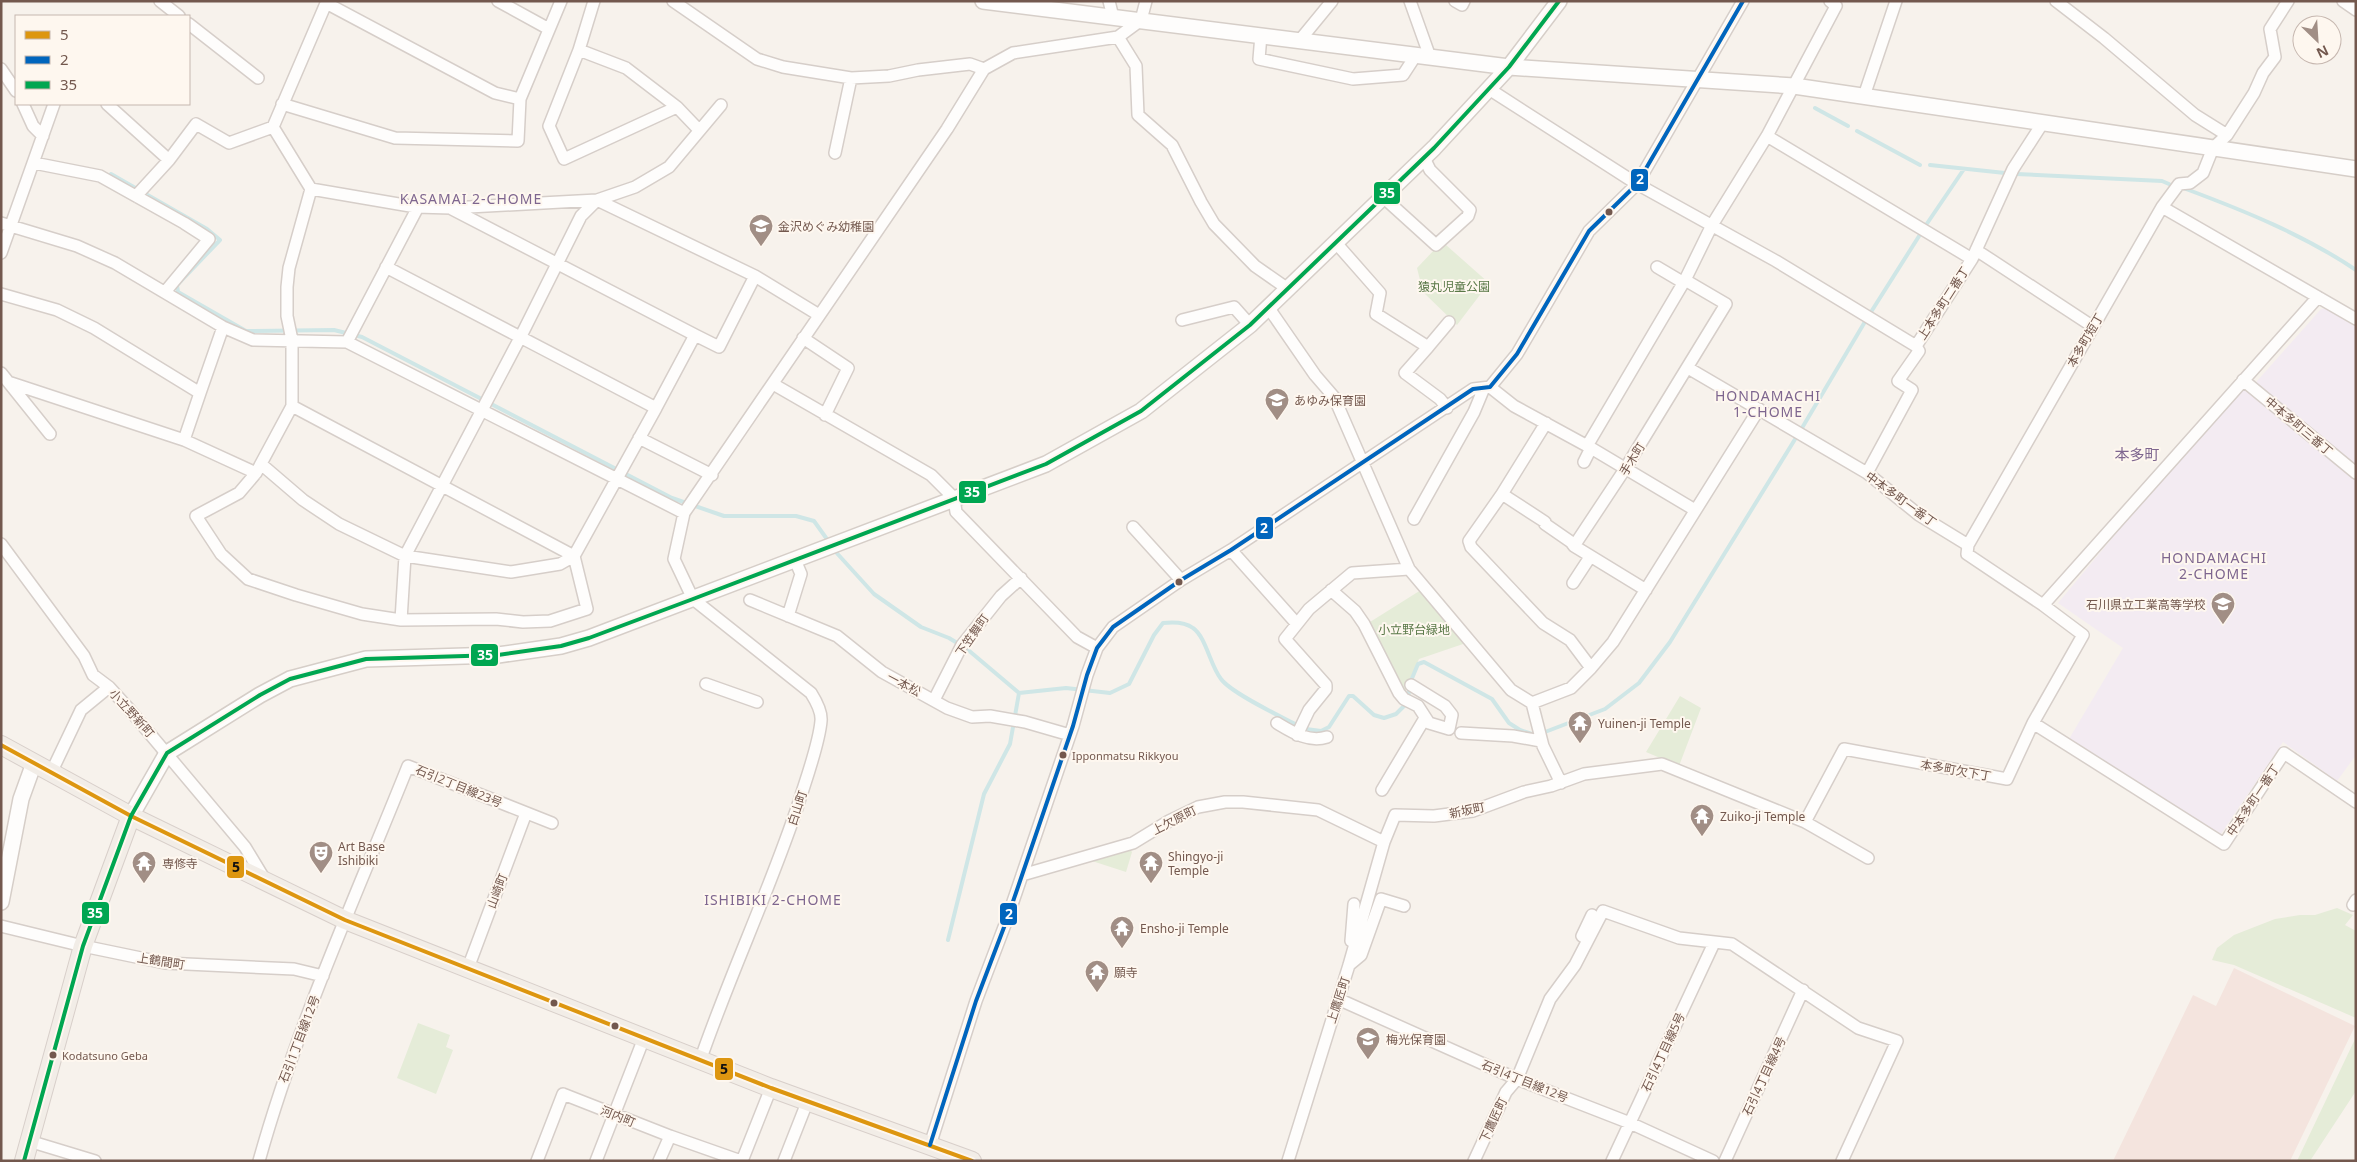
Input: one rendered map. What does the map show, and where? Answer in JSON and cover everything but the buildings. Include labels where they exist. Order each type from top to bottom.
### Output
[{"type":"main road","points":[[1,746],[131,816],[345,920],[771,1088],[972,1161]]},
{"type":"main road","points":[[24,1161],[83,946],[131,816]]},
{"type":"street","points":[[160,1],[178,15]]},
{"type":"street","points":[[498,1],[549,29]]},
{"type":"street","points":[[282,104],[395,138],[518,141],[520,99],[561,1]]},
{"type":"street","points":[[594,1],[579,50],[549,126],[564,159],[677,107]]},
{"type":"street","points":[[673,1],[757,59],[783,67],[851,78],[889,76],[918,70],[970,64],[984,69]]},
{"type":"street","points":[[983,1],[1261,34],[1509,67],[1794,86],[2356,170]]},
{"type":"street","points":[[1109,1],[1113,17]]},
{"type":"street","points":[[693,599],[674,559],[684,514],[947,129],[984,69],[1013,53],[1118,37],[1141,20],[1146,1]]},
{"type":"street","points":[[1300,40],[1332,1]]},
{"type":"street","points":[[1410,1],[1423,56]]},
{"type":"street","points":[[1455,1],[1462,5],[1464,1]]},
{"type":"street","points":[[131,816],[167,753],[260,695],[290,679],[366,659],[498,655],[560,646],[589,638],[1046,464],[1141,411],[1250,325],[1424,158],[1509,67],[1558,1]]},
{"type":"street","points":[[1414,520],[1487,387],[1517,354],[1589,231],[1637,184],[1743,1]]},
{"type":"street","points":[[1584,462],[1589,447],[1685,281],[1712,225],[1794,86],[1836,6],[1830,1]]},
{"type":"street","points":[[1864,96],[1896,1]]},
{"type":"street","points":[[2056,1],[2104,38],[2195,116],[2227,135]]},
{"type":"street","name":"本多町短丁","points":[[1968,545],[2092,326],[2162,208],[2179,184],[2190,182],[2202,173],[2214,148],[2227,135],[2275,57],[2270,29],[2288,1]]},
{"type":"street","points":[[2343,1],[2356,10]]},
{"type":"street","points":[[273,128],[327,2],[495,93],[520,99]]},
{"type":"street","points":[[190,25],[258,78]]},
{"type":"street","points":[[1261,34],[1260,59],[1353,79],[1403,75],[1423,56]]},
{"type":"street","points":[[1118,37],[1136,66],[1138,115],[1172,145],[1214,224],[1255,266],[1288,289]]},
{"type":"street","points":[[579,50],[626,68],[663,94],[699,130]]},
{"type":"street","points":[[1,69],[15,90]]},
{"type":"street","points":[[835,153],[851,78]]},
{"type":"street","points":[[1489,90],[1637,184],[1712,225],[1916,346]]},
{"type":"street","points":[[23,105],[33,126],[43,136]]},
{"type":"street","points":[[1,253],[6,224],[34,163],[54,105]]},
{"type":"street","points":[[108,105],[169,160]]},
{"type":"street","points":[[273,128],[311,188],[418,207],[451,208],[597,200],[635,187],[669,167],[721,105]]},
{"type":"street","points":[[136,196],[169,160],[196,124],[229,143],[273,128]]},
{"type":"street","name":"上本多町二番丁","points":[[1867,473],[1912,390],[1898,381],[1919,351],[1916,346],[1974,254],[2013,169],[2042,124]]},
{"type":"street","points":[[1766,136],[1974,254],[2092,326]]},
{"type":"street","points":[[1383,197],[1436,245],[1468,216],[1470,210],[1430,170],[1424,158]]},
{"type":"street","points":[[34,163],[100,176],[209,239],[165,292]]},
{"type":"street","points":[[292,406],[574,556],[588,609],[550,621],[523,622],[496,619],[401,620],[362,614],[248,579],[221,554],[196,516],[239,493],[258,469],[292,406],[292,340],[287,316],[289,268],[311,188]]},
{"type":"street","points":[[597,200],[756,276],[819,315]]},
{"type":"street","points":[[401,620],[405,556],[521,336],[581,216],[597,200]]},
{"type":"street","points":[[347,342],[418,207]]},
{"type":"street","points":[[451,208],[719,347],[756,276]]},
{"type":"street","points":[[2162,208],[2356,319]]},
{"type":"street","points":[[6,224],[115,262],[224,327],[253,340],[347,342],[684,514]]},
{"type":"street","points":[[1336,243],[1380,294],[1376,314],[1428,347]]},
{"type":"street","points":[[386,267],[656,408]]},
{"type":"street","points":[[1657,267],[1685,281]]},
{"type":"street","name":"手木町","points":[[1574,546],[1625,469],[1726,304],[1685,281]]},
{"type":"street","points":[[1,294],[57,310],[94,328],[200,394]]},
{"type":"street","points":[[2033,723],[2082,635],[2043,605],[2318,297]]},
{"type":"street","points":[[1182,320],[1234,307],[1250,325]]},
{"type":"street","points":[[1268,307],[1315,375],[1334,397],[1409,569],[1511,690],[1532,703],[1541,741],[1562,783],[1584,774],[1662,764],[1805,822],[1868,858]]},
{"type":"street","points":[[1447,408],[1440,399],[1405,373],[1449,322]]},
{"type":"street","points":[[184,440],[224,327]]},
{"type":"street","points":[[12,383],[184,440],[258,469],[339,524],[405,556],[511,572],[560,564],[574,556],[695,335]]},
{"type":"street","points":[[804,338],[848,368],[825,416]]},
{"type":"street","name":"中本多町一番丁","points":[[1688,368],[1867,473],[1919,515],[1968,545],[1968,554],[2043,605]]},
{"type":"street","points":[[1,373],[12,383],[50,434]]},
{"type":"street","name":"中本多町三番丁","points":[[2242,380],[2356,473]]},
{"type":"street","points":[[773,384],[825,416],[931,475],[954,498],[956,512],[1078,638],[1097,648]]},
{"type":"street","points":[[930,1145],[976,1001],[1070,736],[1087,675],[1097,648],[1112,627],[1181,580],[1447,408],[1473,389],[1487,387],[1514,406],[1589,447],[1695,510]]},
{"type":"street","points":[[1532,703],[1571,688],[1613,642],[1759,409]]},
{"type":"street","points":[[1546,423],[1502,494],[1469,541],[1471,546],[1543,623],[1570,640],[1591,668]]},
{"type":"street","points":[[639,438],[712,475]]},
{"type":"street","points":[[1502,494],[1545,522],[1545,524],[1590,557],[1646,590]]},
{"type":"street","points":[[1133,527],[1181,580]]},
{"type":"street","name":"小立野新町","points":[[1,544],[84,656],[93,675],[109,687],[167,753],[245,847],[265,881]]},
{"type":"street","points":[[1230,550],[1296,624]]},
{"type":"street","points":[[1573,583],[1590,557]]},
{"type":"street","points":[[788,616],[801,574],[795,560]]},
{"type":"street","points":[[1297,735],[1309,710],[1326,689],[1326,685],[1285,639],[1309,609],[1352,572],[1409,569]]},
{"type":"street","name":"下笠舞町","points":[[934,700],[962,645],[1001,596],[1021,578]]},
{"type":"street","points":[[1331,590],[1356,611],[1404,699],[1418,706],[1428,723],[1449,729],[1452,715],[1445,706],[1411,684]]},
{"type":"street","name":"白山町","points":[[693,599],[811,693],[817,702],[821,720],[802,791],[780,858],[700,1060]]},
{"type":"street","name":"一本松","points":[[750,600],[837,636],[882,672],[947,708],[972,717],[990,716],[1025,722],[1070,736]]},
{"type":"street","points":[[706,684],[757,702]]},
{"type":"street","points":[[52,773],[81,710],[109,687]]},
{"type":"street","points":[[1382,790],[1425,718]]},
{"type":"street","name":"中本多町一番丁","points":[[2033,723],[2224,844],[2284,753],[2356,802]]},
{"type":"street","name":"本多町欠下丁","points":[[1805,822],[1844,749],[2007,779],[2033,723]]},
{"type":"street","points":[[1277,724],[1297,735],[1320,739],[1327,737]]},
{"type":"street","points":[[1461,734],[1491,737],[1513,736],[1541,741]]},
{"type":"street","points":[[1,902],[21,798],[34,763]]},
{"type":"street","name":"石引2丁目線23号","points":[[345,920],[408,766],[552,823]]},
{"type":"street","name":"新坂町","points":[[1385,840],[1395,815],[1434,816],[1473,811],[1524,792],[1562,783]]},
{"type":"street","name":"上欠原町","points":[[1022,875],[1133,843],[1169,821],[1198,807],[1225,802],[1243,802],[1318,810],[1385,840]]},
{"type":"street","name":"山崎町","points":[[468,968],[526,813]]},
{"type":"street","name":"上鷹匠町","points":[[1288,1161],[1349,965],[1385,840]]},
{"type":"street","points":[[1349,965],[1361,955],[1381,899],[1404,906]]},
{"type":"street","points":[[1349,965],[1354,904]]},
{"type":"street","name":"下鷹匠町","points":[[1550,999],[1575,965],[1603,911],[1679,938],[1714,943]]},
{"type":"street","name":"下鷹匠町","points":[[1474,1161],[1506,1092],[1516,1079],[1550,999],[1592,915]]},
{"type":"street","name":"石引1丁目線12号","points":[[259,1161],[275,1103],[345,920]]},
{"type":"street","name":"上鶴間町","points":[[1,926],[83,946],[166,963],[294,970],[323,976]]},
{"type":"street","points":[[1714,943],[1732,944],[1858,1028],[1897,1041],[1842,1161]]},
{"type":"street","name":"石引4丁目線5号","points":[[1612,1161],[1714,943]]},
{"type":"street","name":"石引4丁目線4号","points":[[1725,1161],[1803,990]]},
{"type":"street","name":"石引4丁目線12号","points":[[1338,999],[1516,1079],[1630,1123],[1713,1161]]},
{"type":"street","points":[[596,1161],[644,1038]]},
{"type":"street","points":[[742,1161],[771,1088]]},
{"type":"street","name":"河内町","points":[[536,1161],[563,1094],[670,1136],[742,1161]]},
{"type":"street","points":[[784,1161],[808,1100]]},
{"type":"street","points":[[659,1161],[670,1136]]},
{"type":"street","points":[[29,1141],[95,1161]]},
{"type":"shaded area","points":[[2327,308],[2356,327],[2356,466],[2257,385],[2257,381],[2321,309]]},
{"type":"shaded area","name":"石川県立工業高等学校","points":[[2243,386],[2356,480],[2356,755],[2337,781],[2283,742],[2221,834],[2132,781],[2069,739],[2123,648],[2058,603],[2227,401]]},
{"type":"shaded area","points":[[2234,968],[2355,1026],[2290,1161],[2113,1161],[2193,995],[2216,1006]]},
{"type":"green space","name":"猿丸児童公園","points":[[1446,245],[1489,283],[1457,325],[1423,292],[1417,268],[1435,249]]},
{"type":"green space","name":"小立野台緑地","points":[[1421,590],[1466,643],[1419,659],[1406,691],[1400,690],[1385,662],[1370,622]]},
{"type":"green space","points":[[1680,696],[1701,708],[1679,766],[1646,752]]},
{"type":"green space","points":[[1128,847],[1132,852],[1126,872],[1089,860]]},
{"type":"green space","points":[[2337,908],[2353,915],[2345,925],[2356,931],[2356,1018],[2234,965],[2212,960],[2217,948],[2234,935],[2275,919],[2315,915]]},
{"type":"green space","points":[[418,1023],[450,1035],[446,1047],[453,1050],[436,1094],[397,1078]]},
{"type":"green space","points":[[2356,1037],[2356,1091],[2310,1161],[2297,1161]]},
{"type":"waterway","points":[[1815,108],[1848,126]]},
{"type":"waterway","points":[[1857,131],[1920,165]]},
{"type":"waterway","points":[[1930,165],[2005,173]]},
{"type":"waterway","points":[[1926,225],[1964,169]]},
{"type":"waterway","points":[[111,174],[207,229],[220,240],[177,285],[178,292],[246,331],[334,330],[362,337],[672,498],[724,516],[796,516],[814,521],[829,542]]},
{"type":"waterway","points":[[2016,174],[2162,181],[2169,184]]},
{"type":"waterway","points":[[2186,189],[2295,235],[2356,270]]},
{"type":"waterway","points":[[1871,312],[1921,233]]},
{"type":"waterway","points":[[1802,428],[1866,320]]},
{"type":"waterway","points":[[1545,732],[1605,709],[1639,683],[1670,642],[1797,436]]},
{"type":"waterway","points":[[834,550],[874,594],[921,627],[949,638],[967,649],[1019,693],[1066,688],[1110,693],[1129,684],[1154,635],[1163,623],[1178,623],[1190,626],[1197,632],[1205,644],[1217,673],[1226,685],[1256,704],[1297,725]]},
{"type":"waterway","points":[[1408,698],[1410,683],[1418,664],[1424,662],[1492,699],[1509,723],[1520,730],[1532,734]]},
{"type":"waterway","points":[[948,940],[984,794],[1010,744],[1019,693]]},
{"type":"waterway","points":[[1306,729],[1321,731],[1329,727],[1349,696],[1353,696],[1374,715],[1384,718],[1396,714],[1406,704]]},
{"type":"transit line","name":"35","points":[[24,1161],[83,946],[131,816],[167,753],[260,695],[290,679],[366,659],[498,655],[561,646],[589,638],[693,599],[1046,464],[1141,411],[1250,325],[1434,148],[1509,67],[1559,1]]},
{"type":"transit line","name":"2","points":[[930,1145],[976,1001],[1006,922],[1073,726],[1087,675],[1097,648],[1113,627],[1181,580],[1231,550],[1473,389],[1490,387],[1517,354],[1589,231],[1637,184],[1743,1]]},
{"type":"transit line","name":"5","points":[[1,745],[131,816],[345,920],[771,1088],[972,1161]]},
{"type":"place","name":"金沢めぐみ幼稚園","points":[[761,247]]},
{"type":"place","name":"あゆみ保育園","points":[[1277,421]]},
{"type":"place","name":"石川県立工業高等学校","points":[[2223,625]]},
{"type":"place","name":"Yuinen-ji Temple","points":[[1580,744]]},
{"type":"place","name":"Ipponmatsu Rikkyou","points":[[1063,755]]},
{"type":"place","name":"Zuiko-ji Temple","points":[[1702,837]]},
{"type":"place","name":"Art Base Ishibiki","points":[[321,874]]},
{"type":"place","name":"専修寺","points":[[144,884]]},
{"type":"place","name":"Shingyo-ji Temple","points":[[1151,884]]},
{"type":"place","name":"Ensho-ji Temple","points":[[1122,949]]},
{"type":"place","name":"願寺","points":[[1097,993]]},
{"type":"place","name":"Kodatsuno Geba","points":[[53,1055]]},
{"type":"place","name":"梅光保育園","points":[[1368,1060]]},
{"type":"district","name":"KASAMAI 2-CHOME","points":[[471,198]]},
{"type":"district","name":"HONDAMACHI 1-CHOME","points":[[1768,404]]},
{"type":"district","name":"本多町","points":[[2137,454]]},
{"type":"district","name":"HONDAMACHI 2-CHOME","points":[[2214,566]]},
{"type":"district","name":"ISHIBIKI 2-CHOME","points":[[773,899]]}]
